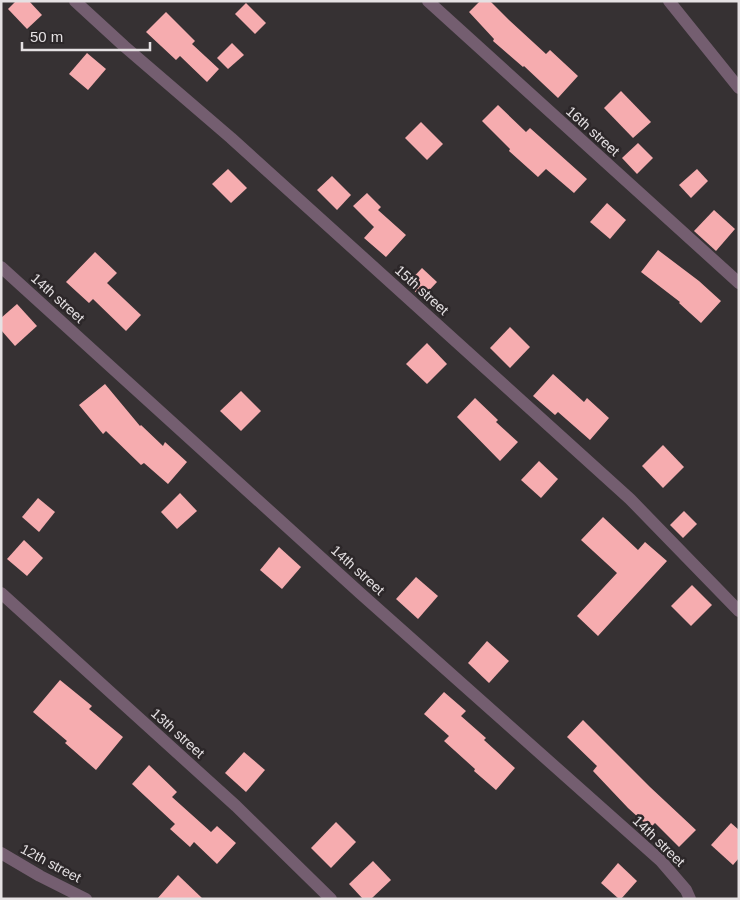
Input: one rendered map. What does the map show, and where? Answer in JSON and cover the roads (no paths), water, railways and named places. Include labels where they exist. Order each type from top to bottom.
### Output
[{"type":"street","name":"15th street","points":[[75,1],[231,138],[630,499],[739,611]]},
{"type":"street","name":"16th street","points":[[428,1],[739,283]]},
{"type":"street","points":[[669,1],[739,88]]},
{"type":"street","name":"14th street","points":[[1,267],[360,593],[661,861],[686,890],[690,899]]},
{"type":"street","name":"13th street","points":[[1,594],[236,806],[331,899]]},
{"type":"street","name":"12th street","points":[[1,853],[40,876],[86,899]]}]
